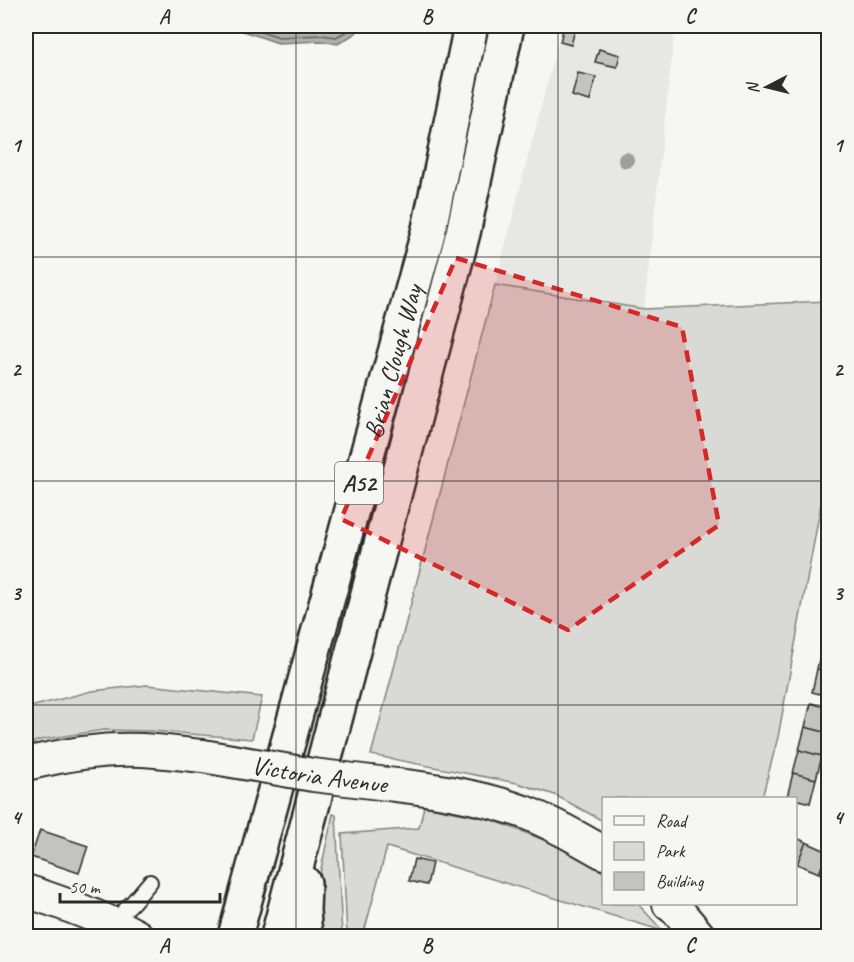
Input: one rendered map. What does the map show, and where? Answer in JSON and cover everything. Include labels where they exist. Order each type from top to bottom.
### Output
[{"type":"highway","name":"Brian Clough Way","points":[[233,929],[429,229],[471,26]]},
{"type":"highway","name":"Brian Clough Way","points":[[278,936],[463,233],[507,26]]},
{"type":"highway","points":[[305,936],[303,911],[307,828]]},
{"type":"street","name":"Victoria Avenue","points":[[26,764],[56,757],[112,750],[141,750],[203,756],[313,775],[435,789],[498,803],[527,813],[572,834],[602,852]]},
{"type":"street","points":[[26,891],[124,930]]},
{"type":"street","points":[[671,905],[699,936]]},
{"type":"lane","points":[[124,930],[135,897],[150,882]]},
{"type":"highlighted area","points":[[456,258],[682,327],[719,525],[568,630],[341,519]]},
{"type":"shaded area","points":[[562,26],[675,26],[644,309],[495,285]]},
{"type":"green space","points":[[495,285],[644,309],[828,301],[828,466],[778,737],[762,797],[602,797],[602,820],[555,795],[517,783],[371,755]]},
{"type":"green space","points":[[147,685],[262,697],[252,739],[152,731],[104,730],[26,744],[26,708],[92,691]]},
{"type":"green space","points":[[424,806],[490,819],[569,850],[602,871],[602,905],[639,905],[663,931],[387,847],[363,936],[347,936],[342,834],[419,828]]},
{"type":"green space","points":[[333,814],[336,815],[342,936],[313,936],[315,896]]},
{"type":"water","points":[[237,26],[360,26],[356,33],[338,44],[321,41],[278,43],[243,31]]},
{"type":"building","points":[[564,26],[576,26],[571,45],[560,42]]},
{"type":"building","points":[[599,49],[620,55],[617,67],[595,62]]},
{"type":"building","points":[[578,73],[596,77],[590,101],[572,96]]},
{"type":"building","points":[[822,645],[828,646],[828,671],[817,669]]},
{"type":"building","points":[[817,669],[828,671],[828,696],[812,692]]},
{"type":"building","points":[[811,703],[828,708],[828,733],[805,727]]},
{"type":"building","points":[[805,727],[828,733],[822,756],[799,750]]},
{"type":"building","points":[[799,750],[822,756],[816,779],[793,773]]},
{"type":"building","points":[[793,773],[816,779],[810,803],[797,800],[797,797],[787,797]]},
{"type":"building","points":[[40,830],[88,846],[79,873],[31,857]]},
{"type":"building","points":[[797,838],[806,842],[797,864]]},
{"type":"building","points":[[806,842],[828,852],[819,873],[797,864]]},
{"type":"building","points":[[828,852],[828,878],[819,873]]},
{"type":"building","points":[[414,859],[432,863],[427,885],[409,881]]}]
